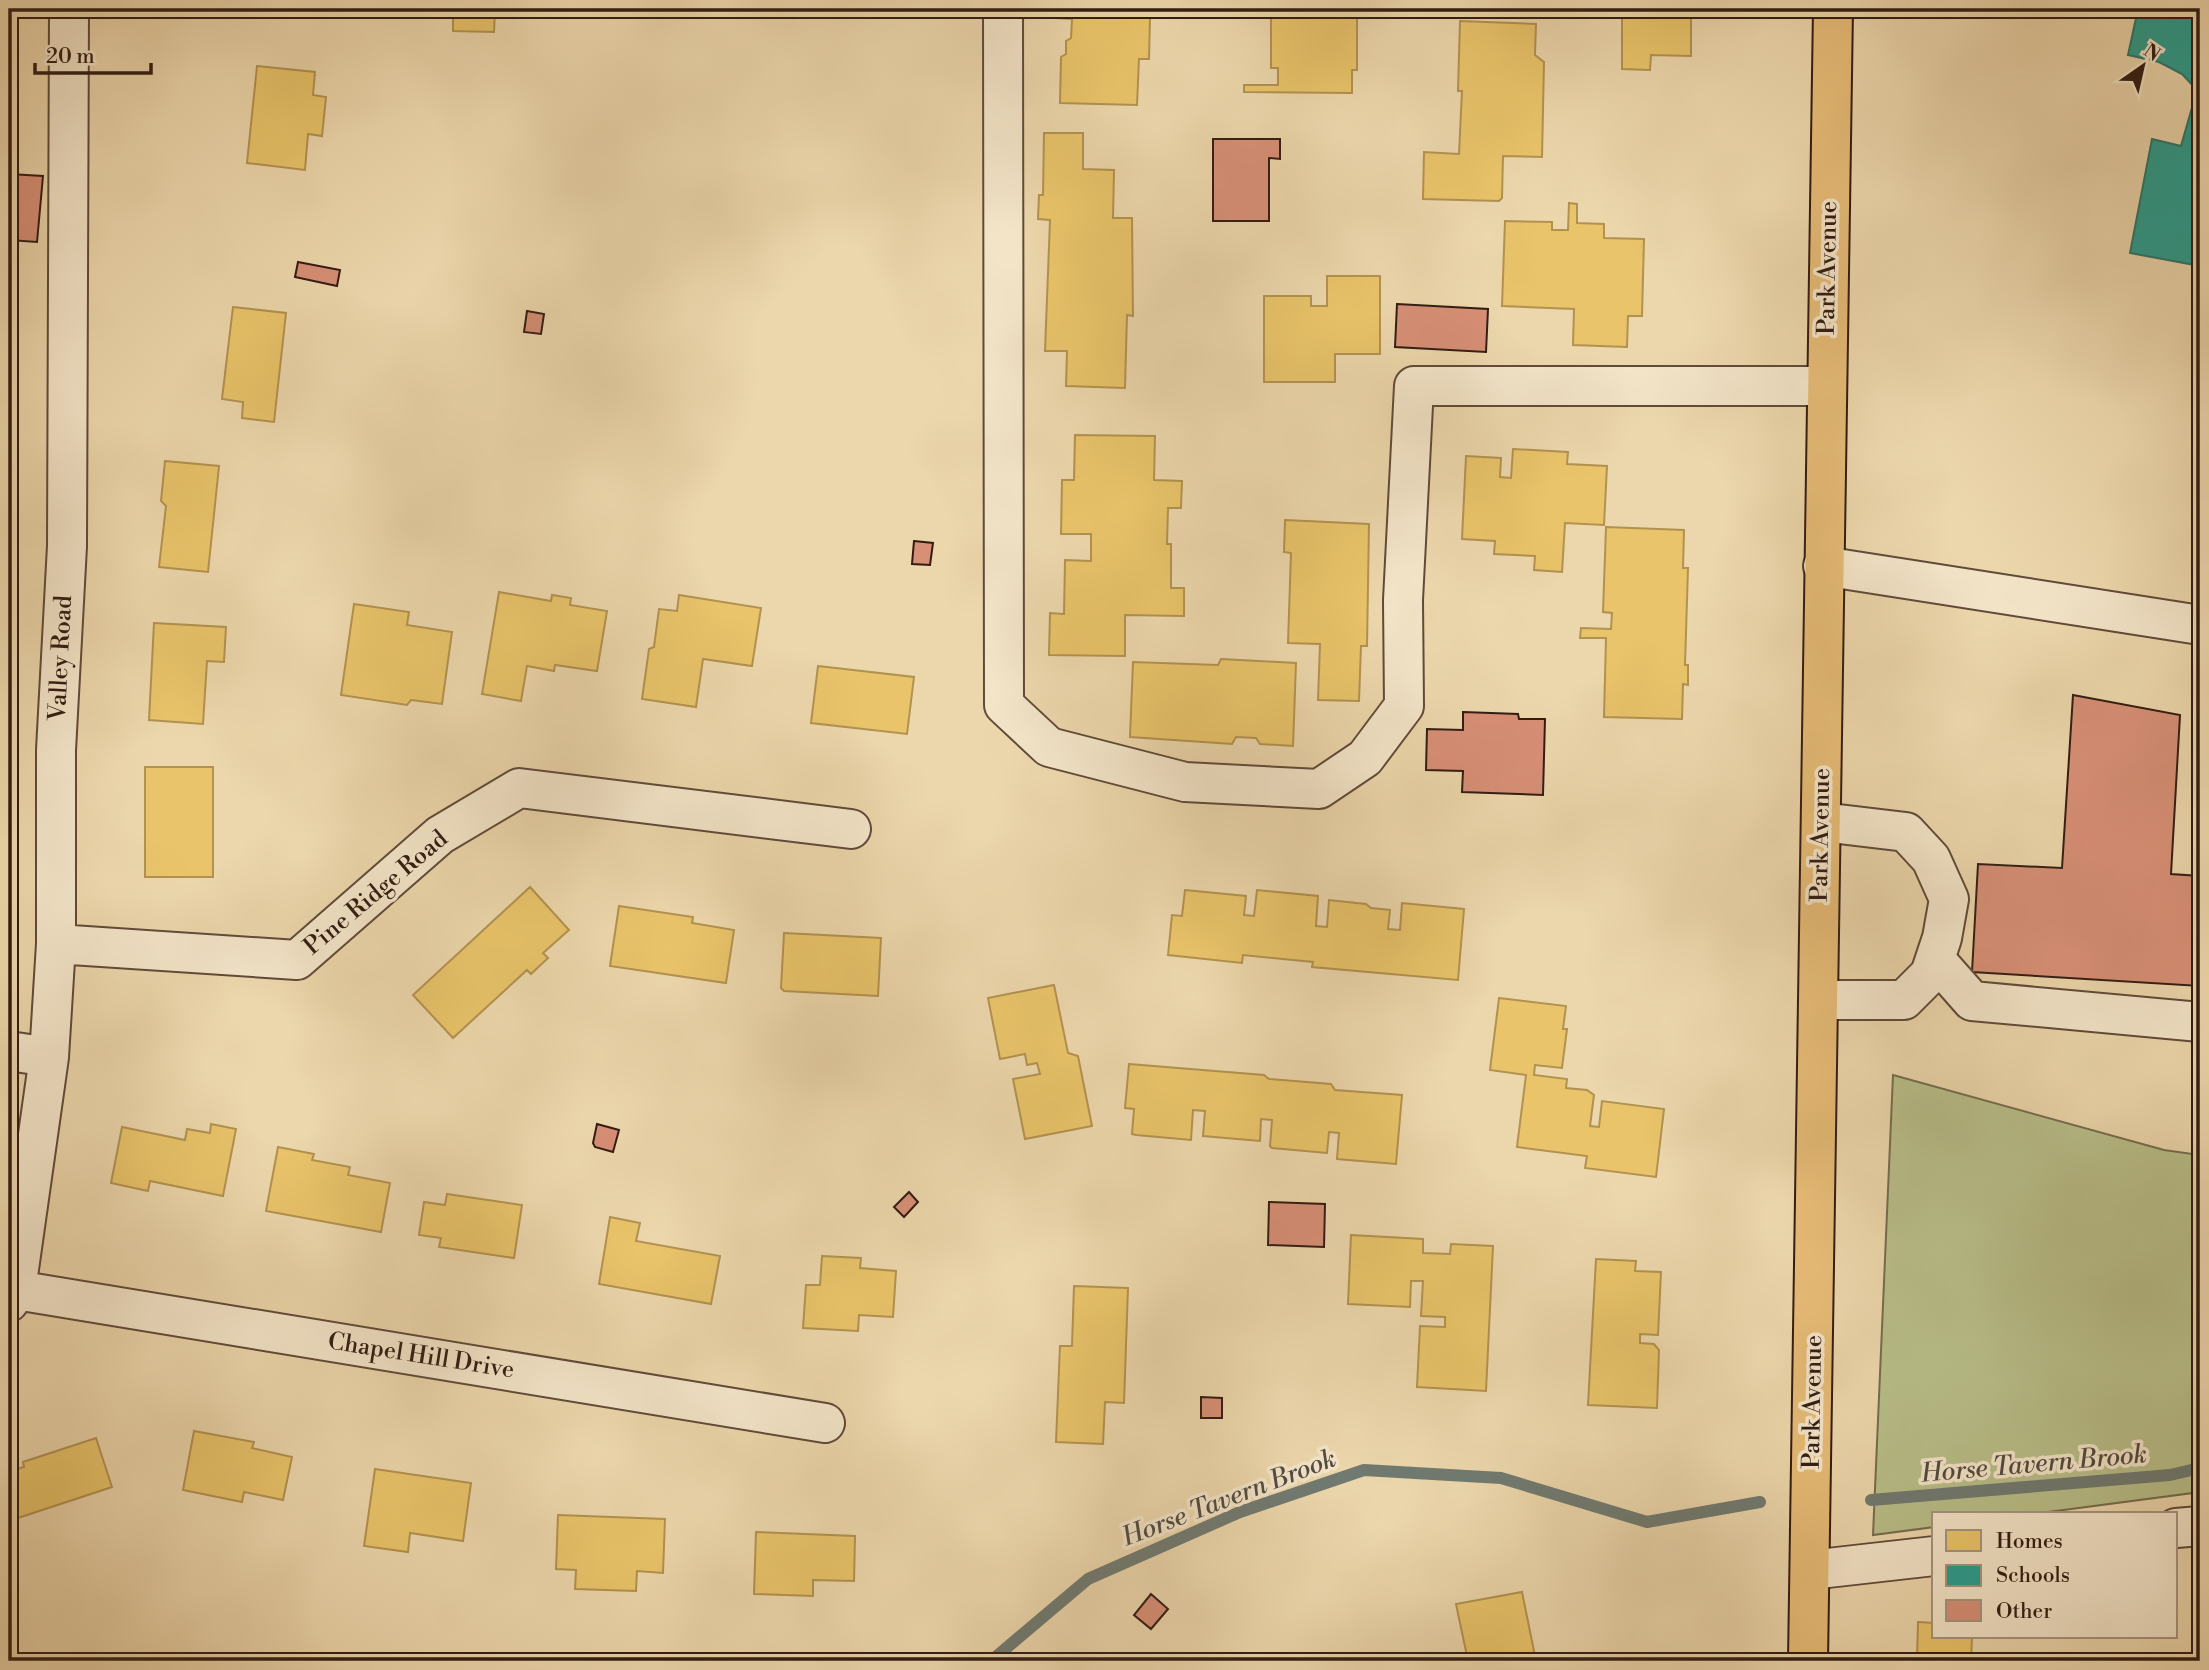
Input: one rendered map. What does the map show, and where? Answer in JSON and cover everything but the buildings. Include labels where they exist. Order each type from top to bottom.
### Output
[{"type":"main road","name":"Park Avenue","points":[[1808,1661],[1833,9]]},
{"type":"street","name":"Valley Road","points":[[13,1296],[49,1057],[56,944],[56,750],[67,546],[69,9]]},
{"type":"street","points":[[1003,9],[1004,705],[1049,747],[1185,782],[1319,789],[1365,758],[1404,706],[1403,600],[1414,386],[1826,386]]},
{"type":"street","points":[[1823,566],[2200,625]]},
{"type":"street","name":"Pine Ridge Road","points":[[56,944],[297,960],[440,835],[519,788],[851,829]]},
{"type":"street","points":[[1819,1000],[1904,1000],[1930,974],[1942,939],[1949,899],[1931,859],[1906,832],[1822,822]]},
{"type":"street","points":[[1935,959],[1972,1001],[2200,1022]]},
{"type":"street","points":[[9,1051],[49,1057]]},
{"type":"street","name":"Chapel Hill Drive","points":[[13,1296],[825,1423]]},
{"type":"street","points":[[2178,1528],[2200,1525]]},
{"type":"street","points":[[1810,1570],[1932,1556]]},
{"type":"green space","points":[[1893,1075],[2164,1150],[2200,1155],[2200,1492],[2048,1512],[1932,1512],[1932,1527],[1873,1535]]},
{"type":"waterway","name":"Horse Tavern Brook","points":[[1871,1500],[2170,1475],[2200,1468]]},
{"type":"waterway","name":"Horse Tavern Brook","points":[[991,1661],[1088,1579],[1240,1512],[1364,1470],[1501,1478],[1647,1522],[1760,1502]]}]
